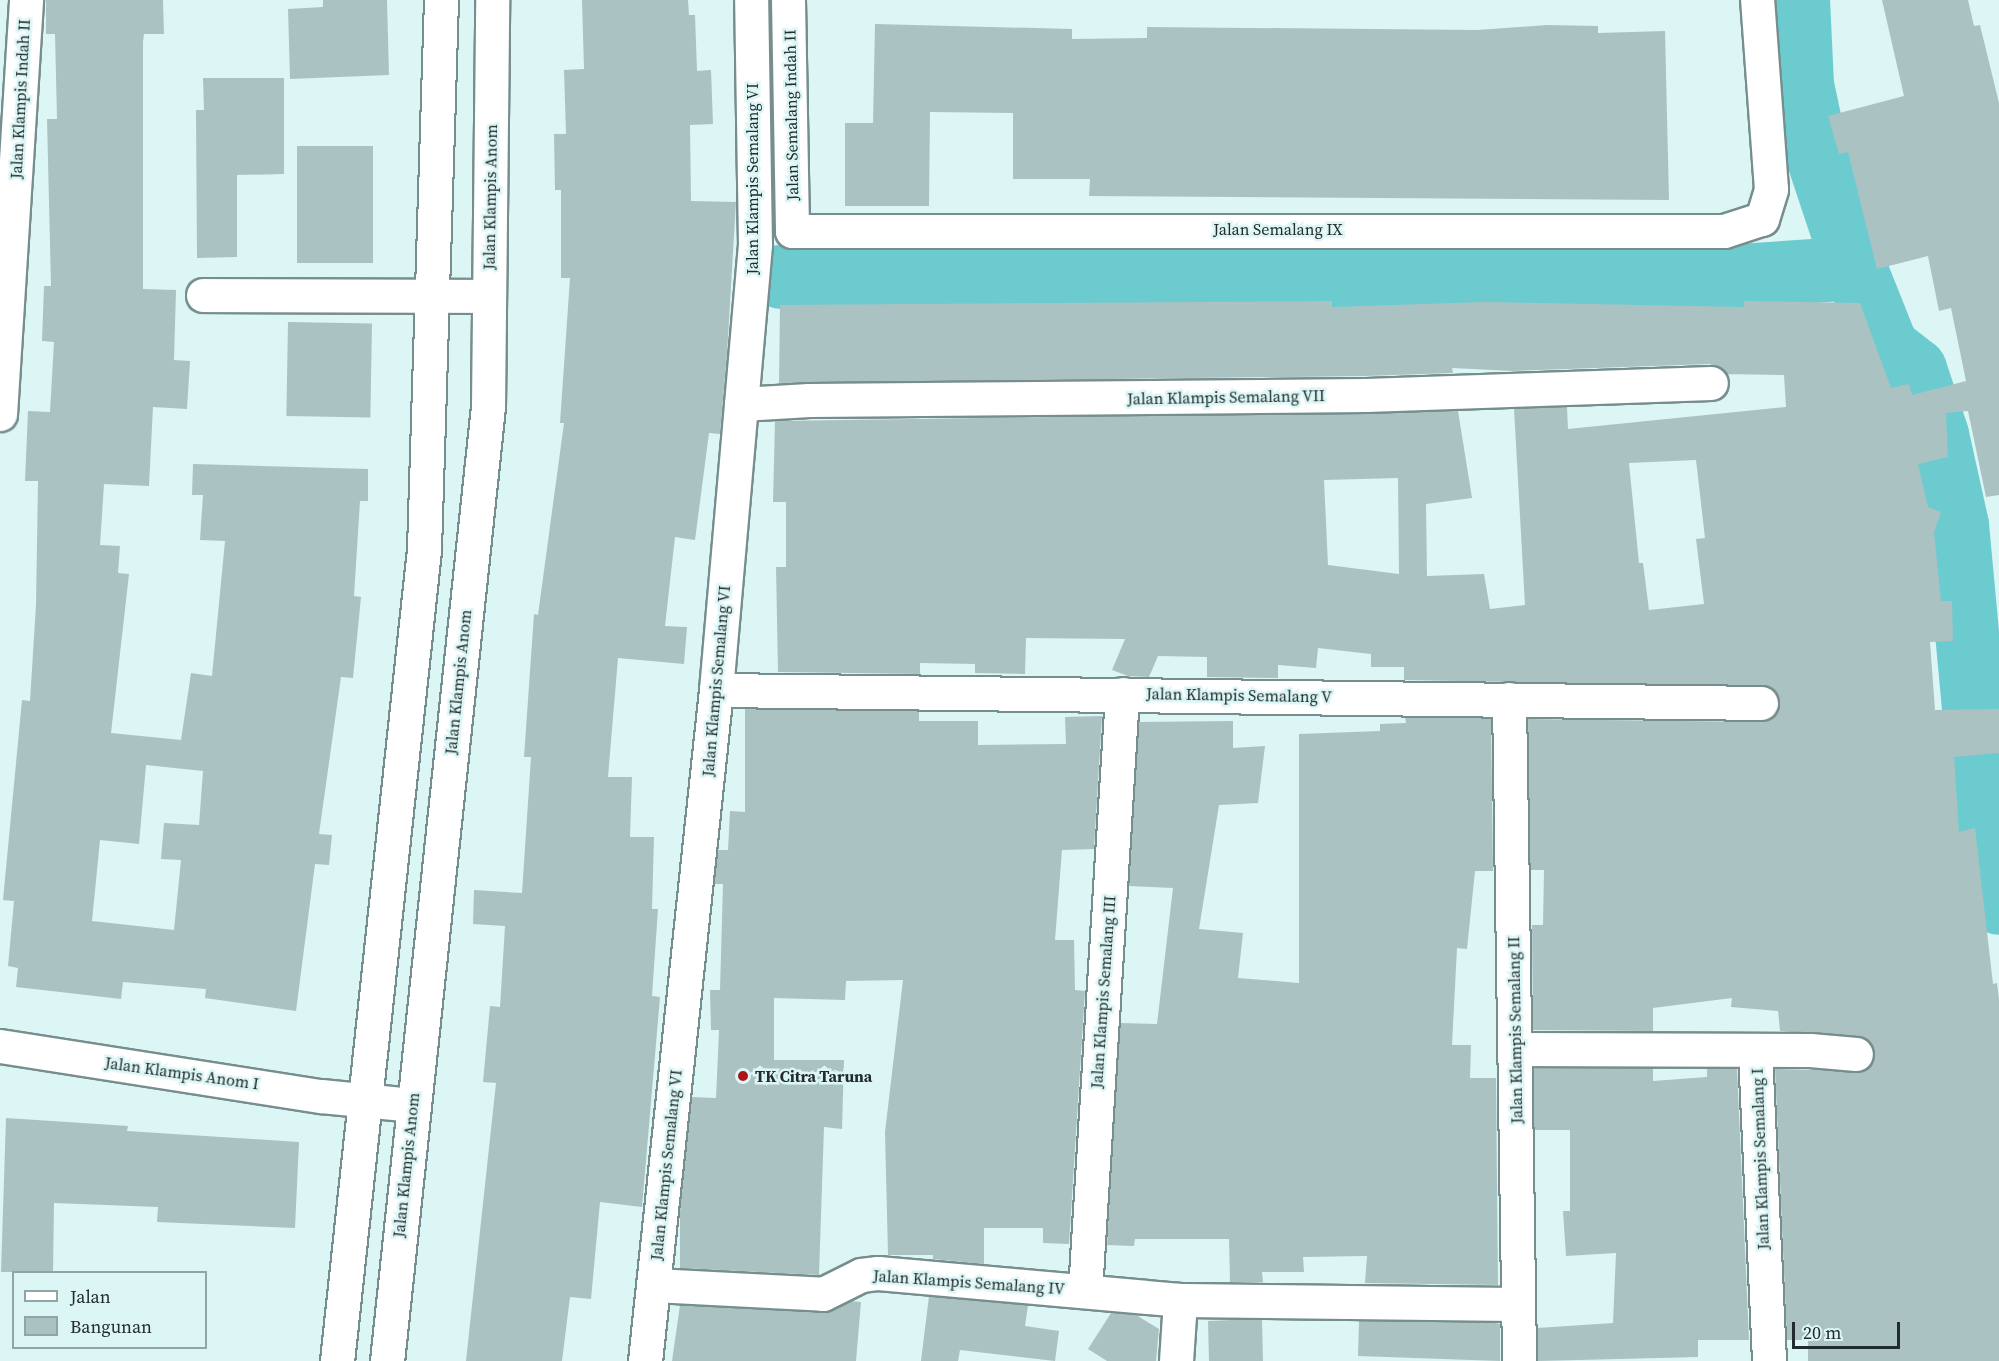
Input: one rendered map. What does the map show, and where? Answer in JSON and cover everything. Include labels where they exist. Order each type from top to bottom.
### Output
[{"type":"street","points":[[337,1361],[424,549],[441,0]]},
{"type":"street","name":"Jalan Klampis Anom","points":[[387,1361],[412,1105],[488,407],[492,0]]},
{"type":"street","name":"Jalan Klampis Semalang VI","points":[[645,1361],[716,690],[755,245],[751,0]]},
{"type":"street","name":"Jalan Semalang Indah II","points":[[788,0],[792,231]]},
{"type":"street","name":"Jalan Semalang IX","points":[[792,231],[1724,231],[1762,219],[1771,189],[1757,0]]},
{"type":"street","name":"Jalan Klampis Indah II","points":[[0,414],[17,7]]},
{"type":"street","points":[[203,295],[433,294],[489,296]]},
{"type":"street","name":"Jalan Klampis Semalang VII","points":[[741,404],[809,400],[1366,395],[1712,383]]},
{"type":"street","name":"Jalan Klampis Semalang V","points":[[716,690],[1761,703]]},
{"type":"street","name":"Jalan Klampis Semalang III","points":[[1085,1291],[1122,694]]},
{"type":"street","name":"Jalan Klampis Semalang II","points":[[1509,699],[1519,1361]]},
{"type":"street","name":"Jalan Klampis Anom I","points":[[0,1046],[291,1090],[364,1097],[412,1105]]},
{"type":"street","name":"Jalan Klampis Semalang I","points":[[1516,1049],[1755,1052],[1769,1361]]},
{"type":"street","points":[[1755,1052],[1810,1050],[1856,1054]]},
{"type":"street","name":"Jalan Klampis Semalang IV","points":[[654,1285],[823,1294],[861,1275],[878,1273],[1180,1300]]},
{"type":"street","points":[[1176,1361],[1180,1300],[1517,1304]]},
{"type":"building","points":[[46,0],[163,0],[164,34],[144,34],[143,42],[143,289],[176,290],[174,360],[190,361],[187,409],[153,407],[149,486],[104,484],[100,545],[120,546],[118,573],[129,574],[111,733],[181,740],[191,673],[212,676],[225,541],[200,540],[203,495],[192,495],[193,464],[368,469],[368,501],[360,501],[354,596],[361,597],[353,678],[341,677],[319,834],[332,835],[329,865],[315,864],[296,1011],[205,998],[206,989],[123,982],[121,999],[16,987],[18,968],[8,966],[14,901],[3,900],[22,700],[30,701],[36,605],[38,481],[25,481],[28,411],[50,412],[54,342],[42,341],[44,286],[51,286],[47,119],[57,119],[55,34],[46,34]],"holes":[[[146,765],[203,771],[199,825],[164,823],[161,859],[181,860],[174,930],[92,921],[100,840],[139,844]]]},
{"type":"building","points":[[323,0],[387,0],[389,75],[290,79],[288,9],[323,7]]},
{"type":"building","points":[[582,0],[688,0],[689,15],[695,15],[697,71],[711,70],[713,124],[690,125],[691,201],[736,202],[727,354],[720,434],[709,433],[695,540],[675,537],[665,626],[687,627],[684,664],[618,658],[608,777],[632,777],[630,837],[654,837],[652,909],[658,909],[652,996],[660,997],[642,1207],[600,1202],[591,1299],[570,1297],[562,1361],[466,1361],[496,1083],[483,1082],[490,1006],[500,1007],[505,926],[473,924],[474,890],[522,893],[531,757],[524,757],[534,614],[538,615],[564,423],[560,423],[570,278],[561,278],[561,190],[555,190],[554,134],[566,134],[564,70],[584,69]]},
{"type":"building","points":[[1882,0],[1968,0],[1974,26],[1980,25],[1999,103],[1999,495],[1986,497],[1968,411],[1946,413],[1948,457],[1918,464],[1928,507],[1941,512],[1934,532],[1941,601],[1952,601],[1953,641],[1930,642],[1935,710],[1999,709],[1999,753],[1954,757],[1959,832],[1975,828],[1993,984],[1997,983],[1999,999],[1999,1361],[1808,1361],[1808,1340],[1787,1340],[1775,1069],[1863,1071],[1875,1056],[1867,1039],[1780,1031],[1778,1011],[1731,1007],[1732,998],[1653,1008],[1653,1031],[1533,1030],[1532,925],[1543,925],[1544,870],[1530,870],[1528,719],[1761,722],[1771,719],[1780,704],[1770,687],[1404,680],[1404,667],[1371,667],[1371,654],[1318,648],[1316,668],[1278,665],[1278,678],[1207,677],[1207,657],[1158,656],[1149,677],[1128,676],[1112,670],[1125,639],[1026,638],[1025,674],[975,673],[975,664],[920,663],[920,674],[778,672],[776,567],[786,567],[786,502],[773,502],[775,421],[1458,411],[1472,498],[1426,504],[1427,576],[1484,574],[1490,609],[1525,605],[1514,409],[1567,407],[1568,429],[1786,407],[1784,375],[1727,374],[1710,364],[1512,371],[1452,368],[1453,373],[1366,376],[779,383],[780,305],[1332,301],[1332,307],[1485,302],[1744,307],[1744,301],[1860,303],[1891,388],[1909,384],[1912,395],[1966,381],[1951,308],[1939,311],[1928,256],[1877,269],[1848,152],[1839,154],[1828,116],[1904,96]],"holes":[[[1696,460],[1705,538],[1696,539],[1704,604],[1649,610],[1643,563],[1639,563],[1629,463]],[[1398,478],[1399,574],[1328,565],[1324,480]]]},
{"type":"building","points":[[875,24],[1072,29],[1072,39],[1147,38],[1147,27],[1477,30],[1547,25],[1598,26],[1598,33],[1665,31],[1669,200],[1089,196],[1090,179],[1013,179],[1013,113],[930,112],[929,206],[845,206],[845,123],[873,123]]},
{"type":"building","points":[[203,78],[284,78],[284,174],[237,175],[237,257],[197,258],[196,110],[204,110]]},
{"type":"building","points":[[297,146],[373,146],[373,263],[297,263]]},
{"type":"building","points":[[288,322],[372,323],[370,417],[286,416]]},
{"type":"building","points":[[745,709],[919,711],[919,721],[978,721],[978,745],[1066,744],[1065,717],[1102,716],[1094,849],[1062,850],[1055,940],[1074,940],[1075,990],[1085,991],[1069,1244],[1043,1243],[1043,1228],[984,1228],[984,1264],[933,1259],[933,1255],[888,1255],[885,1132],[903,980],[846,981],[845,1000],[774,998],[774,1060],[844,1060],[842,1129],[824,1127],[819,1275],[680,1268],[680,1211],[692,1097],[716,1098],[719,1030],[711,1030],[710,990],[720,990],[723,884],[714,884],[718,850],[728,850],[730,811],[745,812]]},
{"type":"building","points":[[1405,717],[1491,718],[1493,871],[1475,871],[1467,949],[1457,948],[1452,1045],[1471,1045],[1470,1078],[1496,1078],[1498,1285],[1365,1283],[1367,1256],[1303,1257],[1304,1272],[1262,1272],[1263,1282],[1230,1282],[1229,1239],[1135,1239],[1134,1246],[1107,1245],[1120,1023],[1157,1024],[1173,888],[1129,886],[1139,722],[1233,721],[1233,748],[1265,746],[1258,803],[1219,805],[1199,929],[1243,933],[1238,978],[1299,983],[1299,734],[1380,731],[1380,724],[1406,723]]},
{"type":"building","points":[[1533,1068],[1653,1068],[1653,1081],[1707,1077],[1707,1068],[1737,1068],[1749,1340],[1698,1340],[1698,1357],[1538,1361],[1537,1328],[1613,1323],[1616,1253],[1566,1256],[1563,1211],[1570,1211],[1570,1130],[1534,1130]]},
{"type":"building","points":[[6,1118],[128,1126],[127,1131],[299,1142],[295,1228],[157,1222],[158,1207],[54,1203],[53,1271],[1,1272]]},
{"type":"building","points":[[929,1296],[1028,1305],[1025,1326],[1059,1331],[1055,1361],[960,1350],[958,1361],[921,1361]]},
{"type":"building","points":[[851,1301],[861,1302],[856,1361],[672,1361],[680,1305],[822,1313]]},
{"type":"building","points":[[1111,1313],[1136,1315],[1159,1329],[1156,1361],[1107,1361],[1088,1349]]},
{"type":"building","points":[[1262,1320],[1263,1361],[1209,1361],[1208,1321]]},
{"type":"building","points":[[1359,1321],[1500,1324],[1500,1361],[1358,1356]]},
{"type":"waterway","points":[[1798,0],[1802,85],[1816,151],[1855,268],[1887,348],[1915,370],[1937,435],[1957,525],[1984,816],[1999,903]]},
{"type":"waterway","points":[[781,277],[1710,278],[1855,268]]},
{"type":"place","name":"TK Citra Taruna","points":[[743,1076]]}]
